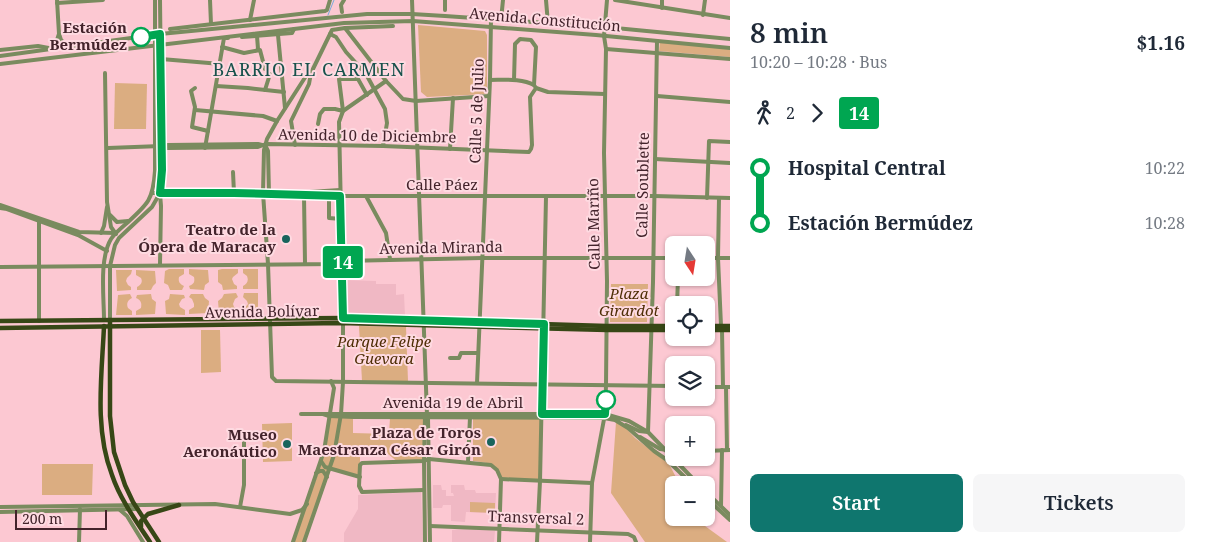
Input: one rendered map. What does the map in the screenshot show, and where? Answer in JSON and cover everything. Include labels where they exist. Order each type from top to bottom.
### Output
[{"type":"main road","points":[[104,320],[102,383],[104,443],[111,473],[128,508],[150,542]]},
{"type":"main road","points":[[110,320],[112,438],[120,474],[137,507],[159,542]]},
{"type":"main road","name":"Avenida Bolívar","points":[[0,321],[343,320],[607,328],[665,327]]},
{"type":"main road","name":"Avenida Bolívar","points":[[0,328],[110,327],[270,321]]},
{"type":"main road","points":[[715,329],[730,326]]},
{"type":"main road","points":[[715,327],[730,330]]},
{"type":"main road","name":"Avenida Bolívar","points":[[651,328],[665,329]]},
{"type":"main road","points":[[141,530],[141,521],[144,517],[155,511],[179,505]]},
{"type":"street","points":[[68,47],[61,40],[59,34],[57,1],[102,0]]},
{"type":"street","points":[[104,320],[104,265],[111,240],[145,206],[153,193],[155,0]]},
{"type":"street","points":[[160,0],[162,146],[160,264]]},
{"type":"street","points":[[210,0],[211,24]]},
{"type":"street","points":[[250,20],[254,0]]},
{"type":"street","points":[[170,29],[325,11],[330,0]]},
{"type":"street","points":[[342,12],[344,0]]},
{"type":"street","points":[[412,0],[430,542]]},
{"type":"street","points":[[445,0],[445,10]]},
{"type":"street","points":[[501,20],[503,0]]},
{"type":"street","points":[[546,0],[548,24]]},
{"type":"street","points":[[604,36],[607,0]]},
{"type":"street","points":[[616,0],[730,18]]},
{"type":"street","points":[[662,0],[662,8]]},
{"type":"street","points":[[703,14],[705,0]]},
{"type":"street","name":"Avenida Constitución","points":[[0,56],[160,34],[343,16],[412,14],[605,27],[730,39]]},
{"type":"street","name":"Calle 5 de Julio","points":[[477,384],[491,19]]},
{"type":"street","name":"Avenida Constitución","points":[[0,64],[154,44],[344,23],[413,21],[730,48]]},
{"type":"street","points":[[295,145],[290,121],[309,84],[311,73],[334,29],[393,26]]},
{"type":"street","points":[[345,28],[398,96],[409,100],[489,96]]},
{"type":"street","points":[[205,146],[224,38],[278,35],[292,33],[294,29]]},
{"type":"street","points":[[0,50],[38,46],[54,49],[59,34]]},
{"type":"street","points":[[330,34],[336,37],[346,52],[366,74],[387,115],[383,146]]},
{"type":"street","points":[[278,35],[285,108]]},
{"type":"street","points":[[257,36],[258,49],[261,50],[265,69]]},
{"type":"street","name":"Calle Mariño","points":[[590,542],[592,484],[604,416],[606,385],[606,49],[604,36]]},
{"type":"street","points":[[514,80],[516,44],[520,39],[525,38],[531,40],[536,48],[535,87]]},
{"type":"street","name":"Calle Soublette","points":[[648,432],[657,41]]},
{"type":"street","points":[[222,47],[244,53],[258,49]]},
{"type":"street","points":[[18,48],[19,54]]},
{"type":"street","points":[[606,49],[730,59]]},
{"type":"street","points":[[161,59],[220,64]]},
{"type":"street","points":[[101,233],[104,226],[107,202],[108,148],[105,73]]},
{"type":"street","points":[[269,194],[264,145],[285,108],[306,76],[311,73]]},
{"type":"street","points":[[265,90],[270,74]]},
{"type":"street","points":[[304,542],[334,455],[343,382],[339,122],[343,111],[338,80],[340,78],[358,78],[367,95]]},
{"type":"street","points":[[490,80],[514,80],[530,83],[548,92],[605,94]]},
{"type":"street","points":[[318,124],[320,114],[324,109],[343,111],[386,81]]},
{"type":"street","points":[[216,86],[284,92]]},
{"type":"street","name":"Avenida 10 de Diciembre","points":[[108,148],[340,145],[525,152],[531,150],[530,97],[535,87]]},
{"type":"street","points":[[195,88],[191,91],[195,110],[192,128],[208,131]]},
{"type":"street","points":[[657,96],[730,102]]},
{"type":"street","points":[[450,149],[453,98]]},
{"type":"street","points":[[195,110],[263,116],[277,121]]},
{"type":"street","points":[[707,198],[709,141],[730,142]]},
{"type":"street","points":[[655,159],[730,163]]},
{"type":"street","points":[[266,169],[263,193],[268,264],[272,377],[276,381],[665,386]]},
{"type":"street","points":[[234,172],[234,193]]},
{"type":"street","points":[[284,194],[340,190]]},
{"type":"street","name":"Calle Páez","points":[[153,193],[263,193],[304,196],[654,196],[730,198]]},
{"type":"street","points":[[110,320],[110,266],[115,245],[119,238],[149,211],[160,193]]},
{"type":"street","points":[[304,196],[305,263]]},
{"type":"street","points":[[329,196],[329,218],[341,219]]},
{"type":"street","points":[[366,196],[386,233],[390,259]]},
{"type":"street","points":[[536,542],[542,415],[546,197]]},
{"type":"street","points":[[719,198],[718,258],[726,387],[726,450],[722,506]]},
{"type":"street","points":[[107,202],[111,228],[119,238]]},
{"type":"street","points":[[0,206],[79,234],[107,251]]},
{"type":"street","points":[[149,211],[159,211],[161,216]]},
{"type":"street","points":[[22,213],[39,222],[79,234],[115,234]]},
{"type":"street","points":[[110,215],[118,222],[130,220]]},
{"type":"street","points":[[39,222],[39,321]]},
{"type":"street","name":"Avenida Miranda","points":[[0,267],[160,264],[336,264],[342,261],[390,259],[665,258]]},
{"type":"street","points":[[718,258],[730,258]]},
{"type":"street","points":[[450,358],[459,358],[461,353],[478,353]]},
{"type":"street","points":[[293,542],[321,461],[334,388],[331,381]]},
{"type":"street","name":"Avenida 19 de Abril","points":[[301,414],[426,417],[542,415]]},
{"type":"street","name":"Avenida 19 de Abril","points":[[426,417],[604,416],[629,421],[648,432],[690,476]]},
{"type":"street","name":"Avenida 19 de Abril","points":[[604,416],[621,423],[684,476]]},
{"type":"street","points":[[468,462],[470,417]]},
{"type":"street","points":[[621,423],[642,432],[648,432]]},
{"type":"street","points":[[240,507],[244,485],[244,432]]},
{"type":"street","points":[[638,437],[664,450]]},
{"type":"street","points":[[425,542],[424,490],[426,460]]},
{"type":"street","points":[[424,490],[362,492],[359,486],[360,465],[362,463],[426,460],[491,465],[497,470],[501,479],[499,542]]},
{"type":"street","points":[[321,461],[324,466],[360,477]]},
{"type":"street","points":[[316,473],[323,471],[327,477]]},
{"type":"street","points":[[501,479],[592,484]]},
{"type":"street","points":[[715,500],[730,515]]},
{"type":"street","points":[[0,507],[128,508],[215,504],[290,514],[302,510],[307,504]]},
{"type":"street","points":[[715,506],[730,520]]},
{"type":"street","points":[[0,512],[80,508],[120,510],[128,508]]},
{"type":"street","points":[[79,542],[80,508]]},
{"type":"street","points":[[120,510],[127,516],[144,542]]},
{"type":"street","name":"Transversal 2","points":[[430,526],[590,531],[628,534],[634,537],[636,542]]},
{"type":"shaded area","points":[[345,280],[376,281],[376,284],[396,284],[396,295],[404,294],[405,316],[345,315]]},
{"type":"shaded area","points":[[433,485],[441,485],[442,490],[446,490],[446,496],[454,496],[451,493],[451,485],[464,485],[465,490],[475,490],[476,493],[496,493],[495,513],[466,512],[465,522],[451,521],[451,505],[433,508]]},
{"type":"shaded area","points":[[421,492],[423,542],[344,542],[344,533],[358,509],[358,495]]},
{"type":"shaded area","points":[[476,528],[476,530],[488,528],[488,530],[495,531],[494,542],[452,542],[452,530]]},
{"type":"green space","points":[[418,25],[485,31],[487,35],[487,94],[427,97],[421,92]]},
{"type":"green space","points":[[660,42],[730,49],[730,57],[659,51]]},
{"type":"green space","points":[[115,83],[147,84],[146,129],[114,129]]},
{"type":"green space","points":[[169,269],[184,269],[184,274],[179,277],[180,283],[184,286],[182,290],[170,290],[168,285],[164,283],[165,271]]},
{"type":"green space","points":[[189,269],[208,270],[209,282],[205,285],[204,290],[190,289],[189,286],[194,283],[194,277],[189,274]]},
{"type":"green space","points":[[238,269],[238,273],[232,279],[237,289],[223,290],[222,285],[218,282],[218,270]]},
{"type":"green space","points":[[243,269],[258,269],[258,289],[243,289],[248,279],[243,273]]},
{"type":"green space","points":[[116,270],[132,270],[126,281],[131,290],[117,291]]},
{"type":"green space","points":[[136,270],[155,271],[156,283],[151,290],[137,290],[142,281],[136,275]]},
{"type":"green space","name":"Plaza Girardot","points":[[611,284],[648,284],[647,322],[610,322]]},
{"type":"green space","points":[[236,293],[238,297],[233,304],[238,310],[238,314],[219,313],[218,301],[224,294]]},
{"type":"green space","points":[[244,293],[258,293],[258,314],[243,314],[243,310],[248,304],[243,297]]},
{"type":"green space","points":[[130,294],[132,298],[128,301],[127,305],[132,311],[132,315],[116,315],[118,295]]},
{"type":"green space","points":[[151,294],[152,299],[156,302],[155,314],[136,315],[136,311],[141,308],[140,301],[136,298],[137,295]]},
{"type":"green space","points":[[170,294],[184,295],[185,298],[179,304],[185,310],[185,315],[166,314],[165,301],[169,299]]},
{"type":"green space","points":[[191,294],[203,294],[209,301],[208,313],[189,314],[189,310],[194,307],[192,299],[189,297]]},
{"type":"green space","name":"Parque Felipe Guevara","points":[[359,326],[406,327],[408,381],[362,381]]},
{"type":"green space","points":[[201,330],[220,330],[221,372],[201,373]]},
{"type":"green space","points":[[330,417],[353,417],[353,433],[389,434],[390,418],[424,418],[424,461],[398,462],[388,454],[360,455],[360,477],[331,469],[304,542],[293,542],[323,460]]},
{"type":"green space","points":[[473,419],[540,419],[539,480],[502,478],[491,465],[473,461]]},
{"type":"green space","points":[[616,422],[622,424],[635,438],[665,461],[665,466],[670,466],[675,476],[665,476],[665,526],[705,526],[727,542],[645,542],[611,493]]},
{"type":"green space","points":[[292,423],[292,461],[263,462],[262,424]]},
{"type":"green space","points":[[42,464],[93,464],[92,495],[42,495]]},
{"type":"green space","points":[[470,502],[495,503],[495,513],[470,512]]},
{"type":"waterway","points":[[328,15],[334,0]]},
{"type":"bus line","name":"14","points":[[141,37],[160,34],[162,170],[160,193],[340,196],[343,318],[544,324],[542,414],[605,414],[606,400]]},
{"type":"place","name":"Estación Bermúdez","points":[[141,37]]},
{"type":"place","name":"Teatro de la Ópera de Maracay","points":[[286,239]]},
{"type":"place","name":"Plaza de Toros Maestranza César Girón","points":[[491,442]]},
{"type":"place","name":"Museo Aeronáutico","points":[[287,444]]},
{"type":"district","name":"BARRIO EL CARMEN","points":[[309,70]]}]
